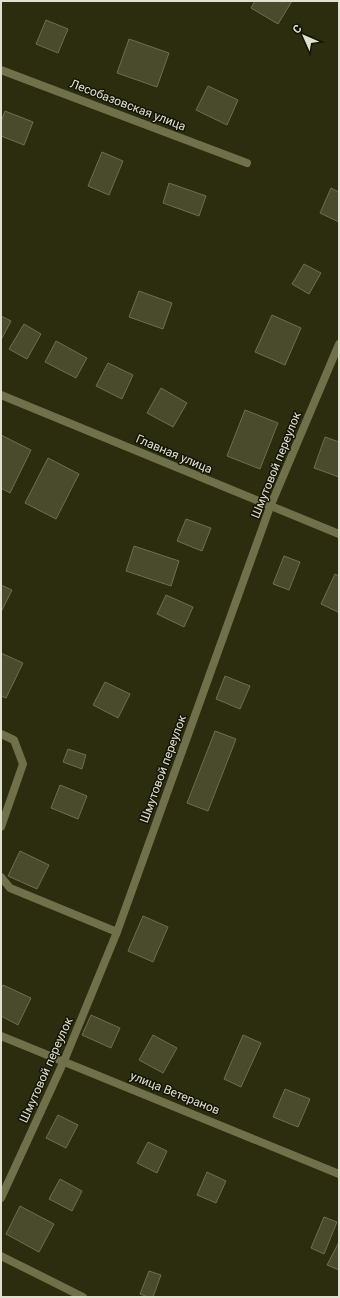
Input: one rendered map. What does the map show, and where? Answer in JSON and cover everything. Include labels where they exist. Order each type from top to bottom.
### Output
[{"type":"street","name":"Лесобазовская улица","points":[[1,70],[247,162]]},
{"type":"street","name":"Шмутовой переулок","points":[[1,1198],[64,1061],[117,932],[270,507],[339,344]]},
{"type":"street","name":"Главная улица","points":[[1,395],[270,507],[339,534]]},
{"type":"street","points":[[1,734],[14,740],[23,764],[1,827]]},
{"type":"street","points":[[1,877],[10,888],[117,932]]},
{"type":"street","name":"улица Ветеранов","points":[[1,1036],[339,1174]]},
{"type":"street","points":[[1,1256],[82,1297]]},
{"type":"building","points":[[255,1],[292,1],[278,24],[251,8]]},
{"type":"building","points":[[46,20],[68,29],[58,53],[36,44]]},
{"type":"building","points":[[129,39],[169,53],[157,87],[117,73]]},
{"type":"building","points":[[208,86],[238,100],[227,125],[196,110]]},
{"type":"building","points":[[5,111],[33,122],[24,145],[1,136],[1,122]]},
{"type":"building","points":[[102,152],[123,161],[109,195],[88,186]]},
{"type":"building","points":[[169,183],[206,196],[199,216],[163,203]]},
{"type":"building","points":[[331,188],[339,192],[339,222],[320,213]]},
{"type":"building","points":[[304,264],[321,273],[309,294],[292,284]]},
{"type":"building","points":[[139,291],[172,303],[163,329],[129,317]]},
{"type":"building","points":[[272,315],[301,328],[285,365],[255,352]]},
{"type":"building","points":[[1,316],[11,321],[1,340]]},
{"type":"building","points":[[24,324],[41,334],[27,359],[9,349]]},
{"type":"building","points":[[56,341],[87,358],[76,378],[45,362]]},
{"type":"building","points":[[108,363],[133,375],[122,399],[96,386]]},
{"type":"building","points":[[161,388],[187,403],[173,427],[147,413]]},
{"type":"building","points":[[245,410],[278,423],[260,469],[227,456]]},
{"type":"building","points":[[1,435],[31,450],[10,493],[1,488]]},
{"type":"building","points":[[325,437],[339,442],[339,477],[314,468]]},
{"type":"building","points":[[48,458],[79,474],[56,519],[25,503]]},
{"type":"building","points":[[186,519],[211,528],[202,551],[177,541]]},
{"type":"building","points":[[134,546],[179,561],[171,586],[126,571]]},
{"type":"building","points":[[284,556],[300,562],[289,590],[273,584]]},
{"type":"building","points":[[335,574],[339,576],[338,612],[321,604]]},
{"type":"building","points":[[1,585],[12,590],[1,612]]},
{"type":"building","points":[[166,595],[193,607],[184,627],[157,614]]},
{"type":"building","points":[[1,653],[23,663],[6,698],[1,696]]},
{"type":"building","points":[[225,676],[250,686],[240,709],[216,699]]},
{"type":"building","points":[[105,682],[130,694],[118,718],[93,705]]},
{"type":"building","points":[[215,731],[236,739],[208,811],[187,803]]},
{"type":"building","points":[[68,749],[86,755],[82,769],[63,762]]},
{"type":"building","points":[[60,785],[87,796],[78,819],[51,808]]},
{"type":"building","points":[[20,851],[49,865],[37,889],[8,876]]},
{"type":"building","points":[[143,916],[168,927],[153,962],[128,951]]},
{"type":"building","points":[[3,985],[31,998],[18,1025],[1,1016],[1,989]]},
{"type":"building","points":[[91,1015],[120,1028],[111,1048],[82,1035]]},
{"type":"building","points":[[153,1035],[177,1048],[163,1073],[139,1060]]},
{"type":"building","points":[[243,1035],[261,1043],[241,1087],[224,1079]]},
{"type":"building","points":[[285,1089],[310,1099],[298,1127],[273,1117]]},
{"type":"building","points":[[58,1115],[78,1125],[66,1148],[46,1138]]},
{"type":"building","points":[[148,1142],[167,1151],[157,1173],[137,1163]]},
{"type":"building","points":[[207,1172],[226,1181],[216,1203],[197,1195]]},
{"type":"building","points":[[60,1179],[82,1191],[72,1211],[49,1199]]},
{"type":"building","points":[[20,1206],[54,1224],[39,1252],[6,1234]]},
{"type":"building","points":[[324,1217],[337,1222],[324,1254],[311,1248]]},
{"type":"building","points":[[339,1242],[339,1270],[327,1265]]},
{"type":"building","points":[[149,1271],[161,1275],[153,1297],[140,1294]]}]
